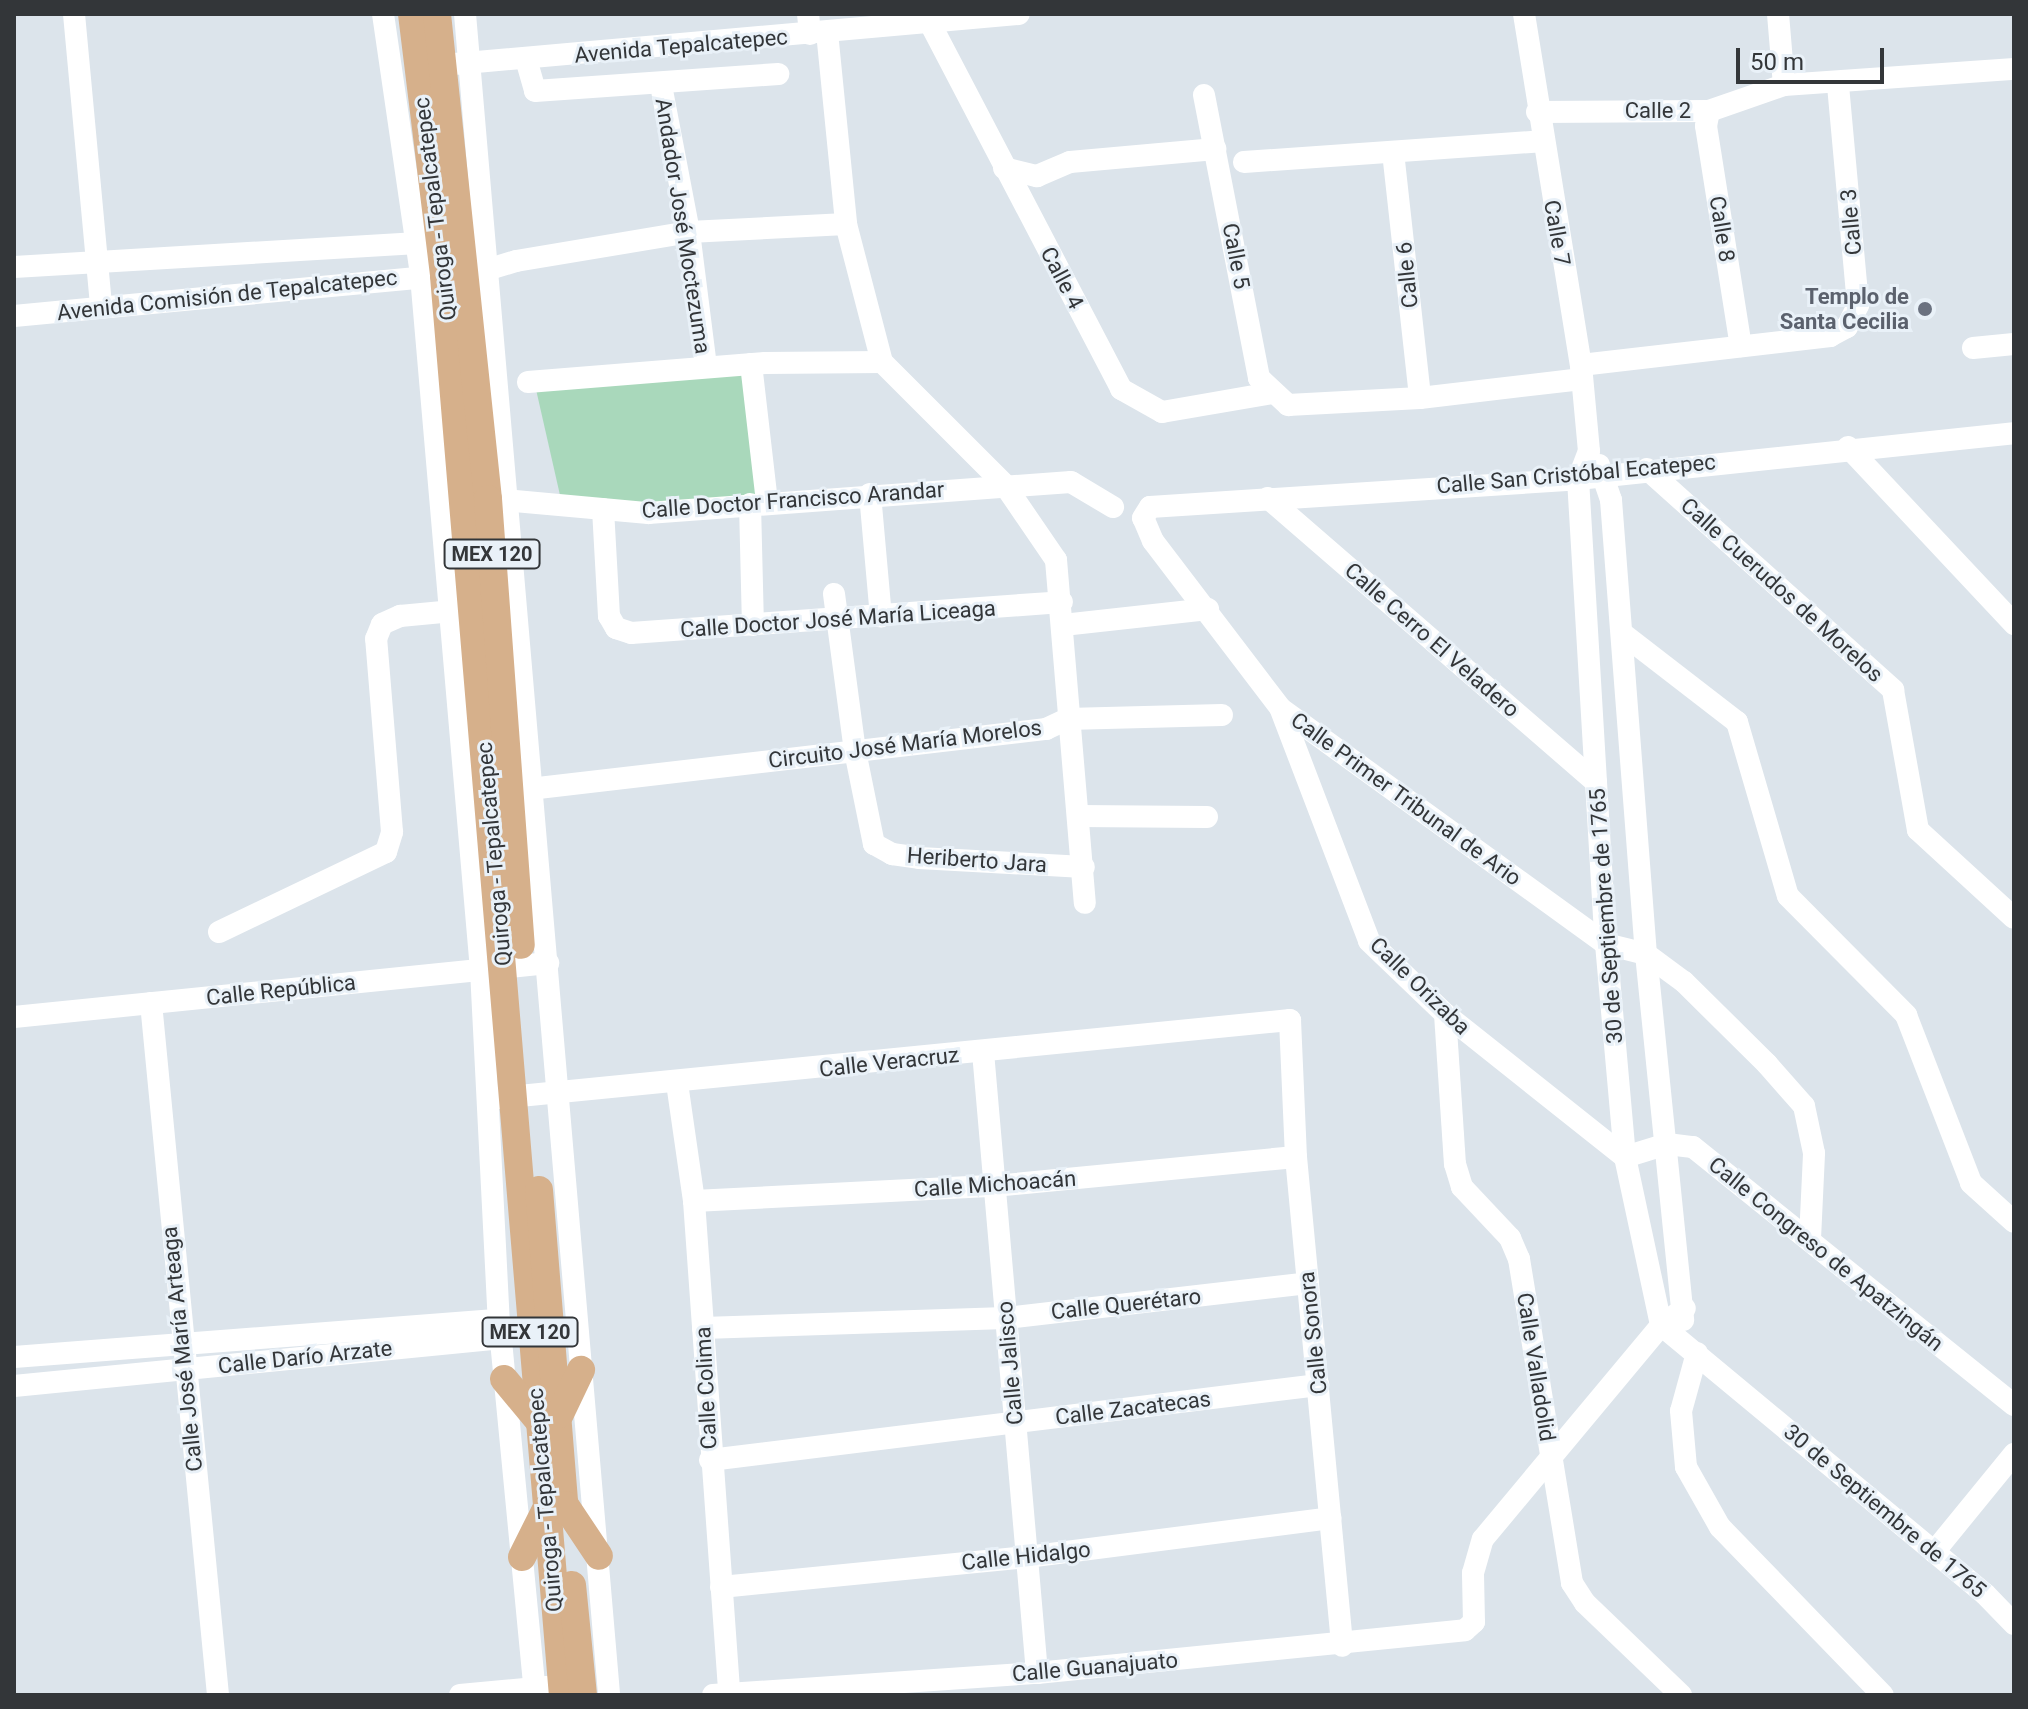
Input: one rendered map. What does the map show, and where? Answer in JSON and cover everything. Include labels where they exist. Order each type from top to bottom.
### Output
[{"type":"main road","name":"Quiroga - Tepalcatepec","points":[[412,14],[416,66],[455,275],[572,1690]]},
{"type":"main road","name":"Quiroga - Tepalcatepec","points":[[416,66],[437,14]]},
{"type":"main road","name":"Quiroga - Tepalcatepec","points":[[455,275],[497,500],[484,609],[523,790],[514,967]]},
{"type":"main road","points":[[504,1379],[548,1420],[581,1370]]},
{"type":"main road","points":[[522,1557],[555,1507],[599,1556]]},
{"type":"street","points":[[74,14],[94,259],[101,307]]},
{"type":"street","points":[[383,14],[416,66],[455,275]]},
{"type":"street","points":[[451,244],[470,63],[465,14]]},
{"type":"street","name":"Avenida Tepalcatepec","points":[[416,66],[526,59],[815,27],[931,25],[1019,14]]},
{"type":"street","name":"Calle 7","points":[[1524,14],[1541,141],[1581,372],[1589,451],[1578,479]]},
{"type":"street","points":[[1778,14],[1784,85]]},
{"type":"street","name":"Calle 4","points":[[931,25],[1121,389],[1162,412],[1280,399]]},
{"type":"street","points":[[528,382],[758,363],[882,362],[846,224],[815,27]]},
{"type":"street","points":[[526,59],[535,91],[661,85],[778,74]]},
{"type":"street","name":"Calle 2","points":[[1537,112],[1709,111],[1718,104],[1784,85],[1838,84],[2014,69]]},
{"type":"street","name":"Calle 3","points":[[1280,399],[1420,398],[1741,346],[1830,336],[1847,327],[1858,305],[1838,84]]},
{"type":"street","name":"Andador José Moctezuma","points":[[661,85],[689,232],[706,366]]},
{"type":"street","name":"Calle 5","points":[[1204,95],[1259,378],[1280,399]]},
{"type":"street","name":"Calle 8","points":[[1709,111],[1706,126],[1741,346]]},
{"type":"street","points":[[1244,162],[1541,141]]},
{"type":"street","points":[[1004,168],[1037,176],[1070,162],[1215,149]]},
{"type":"street","name":"Calle 6","points":[[1393,152],[1420,398]]},
{"type":"street","name":"Avenida Comisión de Tepalcatepec","points":[[14,316],[455,275],[516,261],[689,232],[846,224]]},
{"type":"street","points":[[451,244],[516,261]]},
{"type":"street","name":"Avenida Comisión de Tepalcatepec","points":[[14,267],[94,259],[451,244]]},
{"type":"street","points":[[1973,348],[2014,344]]},
{"type":"street","name":"Circuito José María Morelos","points":[[523,790],[1046,729],[1067,719],[1062,602],[1056,560],[1004,484],[882,362]]},
{"type":"street","points":[[753,625],[758,504],[758,363]]},
{"type":"street","name":"Calle San Cristóbal Ecatepec","points":[[1143,518],[1150,507],[1578,479],[1848,447],[2014,433]]},
{"type":"street","points":[[1848,447],[2014,624]]},
{"type":"street","name":"Calle 7","points":[[1589,451],[1606,475]]},
{"type":"street","name":"Calle Cuerudos de Morelos","points":[[1647,469],[1893,690],[1918,830],[2014,918]]},
{"type":"street","name":"30 de Septiembre de 1765","points":[[1606,475],[1623,634],[1646,954],[1689,1345]]},
{"type":"street","name":"30 de Septiembre de 1765","points":[[1578,479],[1606,944],[1625,1157],[1661,1325],[1689,1345],[1934,1552],[2014,1624]]},
{"type":"street","name":"Calle Doctor Francisco Arandar","points":[[497,500],[648,513],[1004,484],[1071,482],[1113,507]]},
{"type":"street","points":[[870,494],[881,617]]},
{"type":"street","name":"Calle Cerro El Veladero","points":[[1268,498],[1596,782]]},
{"type":"street","name":"Calle Doctor José María Liceaga","points":[[603,509],[609,616],[616,628],[631,633],[838,621],[1062,602]]},
{"type":"street","name":"Calle Primer Tribunal de Ario","points":[[1143,518],[1153,541],[1208,609],[1281,709],[1606,944]]},
{"type":"street","points":[[834,594],[855,751]]},
{"type":"street","points":[[219,932],[386,852],[392,832],[376,639],[382,624],[400,616],[484,609]]},
{"type":"street","points":[[1063,625],[1208,609]]},
{"type":"street","points":[[1623,634],[1737,722],[1788,896],[1906,1015],[1971,1183],[2014,1222]]},
{"type":"street","name":"Calle Orizaba","points":[[1281,709],[1369,941],[1445,1014],[1625,1157]]},
{"type":"street","points":[[1085,903],[1084,867],[1067,719],[1222,715]]},
{"type":"street","name":"Heriberto Jara","points":[[855,751],[874,844],[919,858],[1084,867]]},
{"type":"street","points":[[1078,816],[1207,817]]},
{"type":"street","points":[[1606,944],[1646,954],[1684,982],[1804,1106],[1814,1153],[1810,1239]]},
{"type":"street","points":[[514,967],[522,1096],[581,1370],[599,1556],[572,1690]]},
{"type":"street","name":"Calle República","points":[[14,1017],[514,967]]},
{"type":"street","name":"Calle José María Arteaga","points":[[151,1003],[180,1344],[218,1695]]},
{"type":"street","name":"Calle Valladolid","points":[[1445,1014],[1455,1164],[1462,1187],[1510,1238],[1519,1259],[1572,1583],[1585,1603],[1681,1695]]},
{"type":"street","name":"Calle Veracruz","points":[[522,1096],[1290,1020]]},
{"type":"street","name":"Calle Sonora","points":[[1290,1020],[1296,1157],[1342,1646]]},
{"type":"street","name":"Calle Jalisco","points":[[983,1052],[1037,1673]]},
{"type":"street","name":"Calle Colima","points":[[677,1083],[694,1201],[721,1587],[721,1694]]},
{"type":"street","points":[[522,1096],[500,1329],[504,1379],[522,1557],[572,1690]]},
{"type":"street","points":[[1625,1157],[1667,1144]]},
{"type":"street","name":"Calle Congreso de Apatzingán","points":[[1667,1144],[1693,1147],[2014,1405]]},
{"type":"street","name":"Calle Michoacán","points":[[694,1201],[994,1186],[1296,1157]]},
{"type":"street","name":"Calle Querétaro","points":[[703,1328],[1006,1318],[1308,1283]]},
{"type":"street","points":[[1551,1456],[1661,1325],[1685,1308]]},
{"type":"street","name":"Calle Darío Arzate","points":[[14,1357],[180,1344],[500,1329]]},
{"type":"street","name":"Calle Darío Arzate","points":[[14,1386],[183,1369],[500,1329]]},
{"type":"street","points":[[1689,1345],[1681,1411],[1686,1467],[1720,1527],[1883,1695]]},
{"type":"street","name":"Calle Zacatecas","points":[[710,1460],[1318,1385]]},
{"type":"street","points":[[1934,1552],[2014,1454]]},
{"type":"street","name":"Calle Guanajuato","points":[[721,1694],[1037,1673],[1342,1646],[1465,1630],[1474,1622],[1473,1573],[1479,1549],[1551,1456]]},
{"type":"street","name":"Calle Hidalgo","points":[[721,1587],[1027,1557],[1331,1518]]},
{"type":"street","points":[[460,1695],[572,1690]]},
{"type":"green space","points":[[749,366],[764,502],[562,504],[535,385]]},
{"type":"place","name":"Templo de Santa Cecilia","points":[[1925,309]]}]
